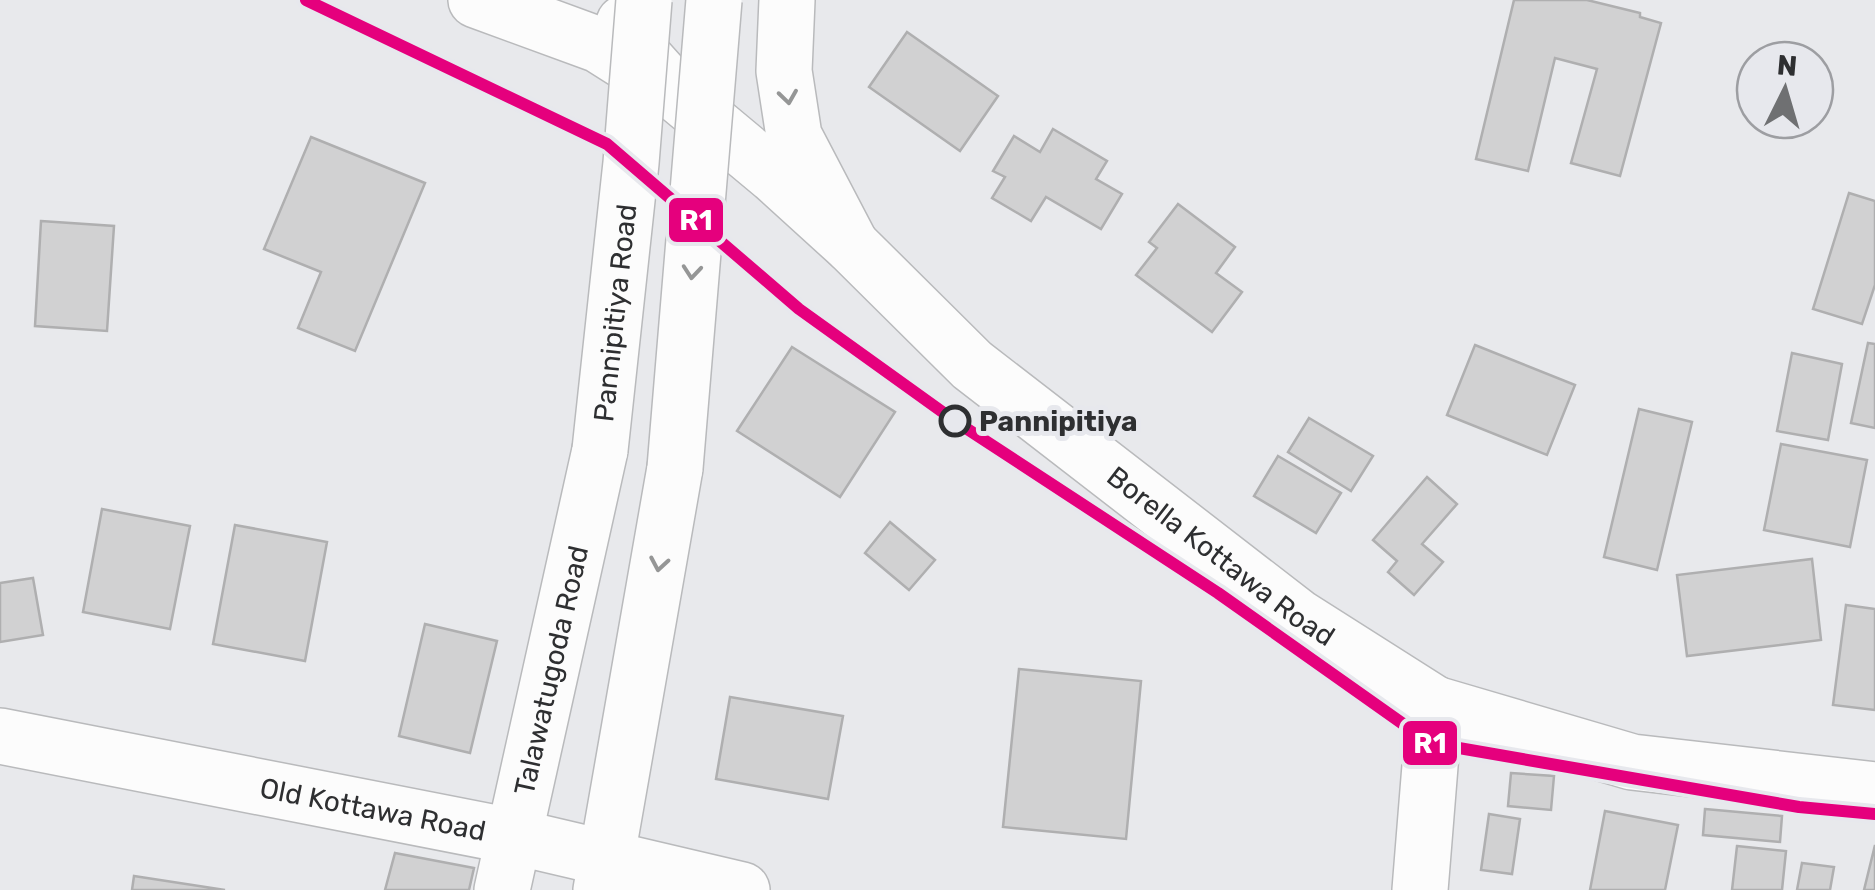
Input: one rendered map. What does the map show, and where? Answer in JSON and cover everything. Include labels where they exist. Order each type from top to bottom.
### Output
[{"type":"street","points":[[476,0],[611,22]]},
{"type":"street","name":"Pannipitiya Road","points":[[600,450],[644,0]]},
{"type":"street","points":[[605,874],[676,468],[714,0]]},
{"type":"street","points":[[786,0],[784,70],[794,136],[851,244]]},
{"type":"street","name":"Borella Kottawa Road","points":[[611,22],[678,96],[851,244],[972,365],[1298,617],[1435,704],[1632,762],[1875,790]]},
{"type":"street","name":"Talawatugoda Road","points":[[502,890],[600,450]]},
{"type":"street","points":[[1420,890],[1435,704]]},
{"type":"street","name":"Old Kottawa Road","points":[[0,736],[516,836],[605,874],[742,890]]},
{"type":"building","points":[[1514,0],[1587,0],[1640,13],[1640,17],[1661,23],[1620,176],[1571,163],[1597,69],[1555,58],[1528,171],[1476,159]]},
{"type":"building","points":[[907,32],[998,96],[960,151],[869,87]]},
{"type":"building","points":[[1053,129],[1107,161],[1096,179],[1122,194],[1101,229],[1046,197],[1031,221],[992,198],[1005,177],[993,171],[1014,136],[1040,152]]},
{"type":"building","points":[[311,137],[425,183],[355,351],[298,328],[321,272],[264,249]]},
{"type":"building","points":[[1849,193],[1875,201],[1875,285],[1862,324],[1813,309]]},
{"type":"building","points":[[1178,204],[1235,247],[1216,273],[1242,292],[1212,332],[1136,275],[1157,248],[1149,242]]},
{"type":"building","points":[[41,221],[114,226],[107,331],[35,326]]},
{"type":"building","points":[[1868,343],[1875,344],[1875,428],[1851,423]]},
{"type":"building","points":[[1475,345],[1575,385],[1547,455],[1447,415]]},
{"type":"building","points":[[792,347],[895,412],[840,497],[737,431]]},
{"type":"building","points":[[1792,353],[1842,364],[1828,440],[1777,431]]},
{"type":"building","points":[[1639,409],[1692,422],[1657,570],[1604,557]]},
{"type":"building","points":[[1309,418],[1373,456],[1351,491],[1288,452]]},
{"type":"building","points":[[1781,444],[1867,460],[1850,547],[1764,530]]},
{"type":"building","points":[[1278,456],[1341,493],[1316,533],[1254,496]]},
{"type":"building","points":[[1427,477],[1457,504],[1422,544],[1443,562],[1414,595],[1388,572],[1397,561],[1373,540]]},
{"type":"building","points":[[102,509],[190,526],[170,629],[83,612]]},
{"type":"building","points":[[890,522],[935,560],[909,590],[865,553]]},
{"type":"building","points":[[235,525],[327,542],[305,661],[213,644]]},
{"type":"building","points":[[1812,559],[1821,640],[1687,656],[1677,575]]},
{"type":"building","points":[[33,578],[43,635],[0,642],[0,583]]},
{"type":"building","points":[[1846,605],[1875,609],[1875,710],[1833,705]]},
{"type":"building","points":[[425,624],[497,641],[470,753],[399,736]]},
{"type":"building","points":[[1019,669],[1141,681],[1126,839],[1003,827]]},
{"type":"building","points":[[730,697],[843,716],[828,799],[716,779]]},
{"type":"building","points":[[1511,773],[1554,776],[1551,810],[1508,806]]},
{"type":"building","points":[[1705,809],[1782,816],[1780,842],[1703,835]]},
{"type":"building","points":[[1605,811],[1678,825],[1665,890],[1590,890]]},
{"type":"building","points":[[1489,814],[1520,819],[1512,874],[1481,870]]},
{"type":"building","points":[[1875,845],[1875,890],[1864,890]]},
{"type":"building","points":[[1737,846],[1786,851],[1782,890],[1732,890]]},
{"type":"building","points":[[395,853],[474,868],[469,890],[385,890]]},
{"type":"building","points":[[1802,863],[1834,867],[1830,890],[1797,890]]},
{"type":"building","points":[[134,876],[225,890],[132,890]]},
{"type":"transit line","name":"R1","points":[[306,0],[607,144],[799,309],[955,421],[1218,593],[1430,743],[1799,807],[1875,814]]},
{"type":"place","name":"Pannipitiya","points":[[955,421]]}]
